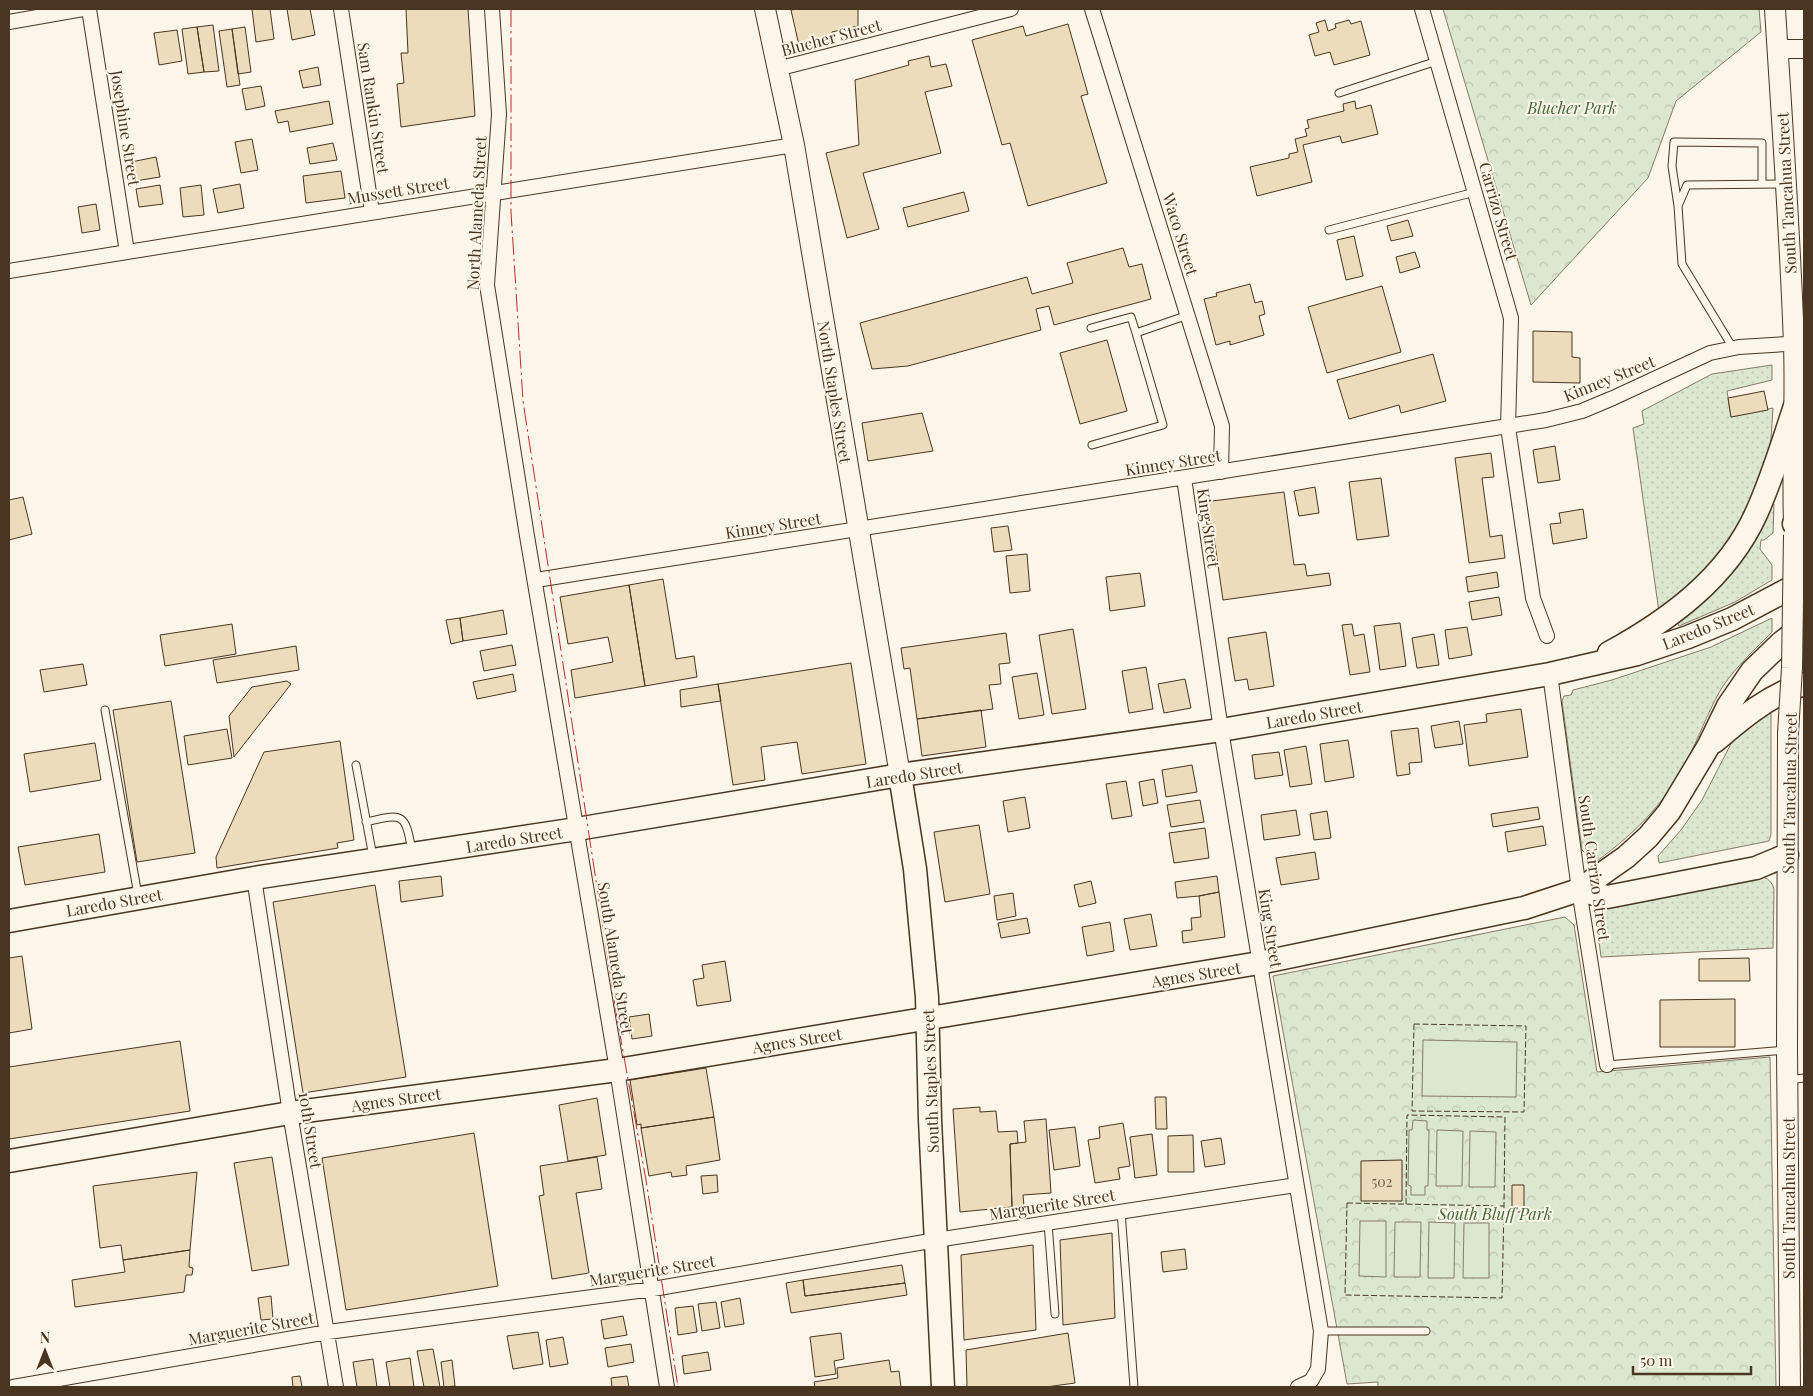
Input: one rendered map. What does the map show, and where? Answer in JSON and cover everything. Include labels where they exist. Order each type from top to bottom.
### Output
[{"type":"main road","name":"North Staples Street","points":[[765,9],[794,145],[900,775]]},
{"type":"main road","name":"South Tancahua Street","points":[[1775,9],[1785,184],[1799,344],[1795,406],[1792,668],[1788,734],[1796,854],[1787,1050],[1796,1079],[1790,1387]]},
{"type":"main road","points":[[1585,667],[1666,619],[1689,601],[1712,579],[1736,548],[1756,515],[1795,406]]},
{"type":"main road","points":[[1794,529],[1804,499]]},
{"type":"main road","name":"Laredo Street","points":[[9,921],[254,878],[577,829],[900,775],[1221,730],[1550,674],[1637,654],[1688,637],[1732,619],[1804,581]]},
{"type":"main road","points":[[1708,747],[1728,706],[1752,671],[1781,642],[1804,625]]},
{"type":"main road","points":[[1708,747],[1758,705],[1788,689],[1804,684]]},
{"type":"main road","name":"Agnes Street","points":[[9,1161],[290,1113],[617,1070],[1259,963],[1524,908],[1579,890],[1626,857],[1648,837],[1669,812],[1708,747]]},
{"type":"main road","name":"South Staples Street","points":[[900,775],[917,888],[928,1018],[930,1120],[943,1387]]},
{"type":"main road","points":[[1579,890],[1607,897],[1756,868],[1796,854]]},
{"type":"street","points":[[9,22],[83,9]]},
{"type":"street","name":"Josephine Street","points":[[89,9],[128,252]]},
{"type":"street","name":"Sam Rankin Street","points":[[341,9],[372,212]]},
{"type":"street","name":"North Alameda Street","points":[[492,9],[499,114],[487,285],[527,536]]},
{"type":"street","name":"Waco Street","points":[[1092,9],[1222,426],[1221,472]]},
{"type":"street","name":"Carrizo Street","points":[[1422,9],[1511,318],[1508,427]]},
{"type":"street","name":"Blucher Street","points":[[777,69],[1003,10]]},
{"type":"street","points":[[1778,49],[1804,49]]},
{"type":"street","name":"Mussett Street","points":[[9,271],[794,145]]},
{"type":"street","name":"Kinney Street","points":[[536,580],[1546,420],[1582,411],[1710,353],[1733,348],[1799,344]]},
{"type":"street","points":[[1508,427],[1533,598],[1546,636]]},
{"type":"street","name":"King Street","points":[[1184,478],[1221,730],[1321,1331],[1318,1369],[1311,1381],[1298,1387]]},
{"type":"street","name":"South Alameda Street","points":[[527,536],[536,580],[617,1070],[667,1387]]},
{"type":"street","name":"South Carrizo Street","points":[[1550,674],[1579,890],[1607,1065]]},
{"type":"street","name":"10th Street","points":[[254,878],[290,1113],[336,1387]]},
{"type":"street","name":"Marguerite Street","points":[[13,1387],[328,1332],[652,1289],[936,1240],[1296,1185]]},
{"type":"lane","points":[[1339,93],[1437,62]]},
{"type":"lane","points":[[1733,348],[1682,264],[1678,206],[1672,166],[1674,142],[1762,143],[1762,184]]},
{"type":"lane","points":[[1678,206],[1688,185],[1785,184]]},
{"type":"lane","points":[[1329,230],[1475,192]]},
{"type":"lane","points":[[1136,333],[1188,315]]},
{"type":"lane","points":[[1091,328],[1131,317],[1163,425],[1092,445]]},
{"type":"lane","points":[[105,710],[138,898]]},
{"type":"lane","points":[[356,765],[373,860]]},
{"type":"lane","points":[[366,822],[390,816],[400,817],[406,822],[412,854]]},
{"type":"lane","points":[[1607,1065],[1787,1050]]},
{"type":"lane","points":[[1121,1211],[1134,1387]]},
{"type":"lane","points":[[1048,1222],[1055,1314]]},
{"type":"lane","points":[[1321,1331],[1426,1331]]},
{"type":"green space","name":"Blucher Park","points":[[1443,9],[1759,9],[1761,32],[1676,101],[1648,178],[1531,305]]},
{"type":"green space","points":[[1772,365],[1772,380],[1727,391],[1731,417],[1773,408],[1771,439],[1767,458],[1762,476],[1746,513],[1736,531],[1713,563],[1695,582],[1659,612],[1633,428],[1644,424],[1642,411],[1712,374]]},
{"type":"green space","points":[[1769,502],[1774,504],[1773,533],[1764,540],[1761,540],[1760,549],[1772,565],[1772,580],[1735,602],[1679,626],[1676,620]]},
{"type":"green space","points":[[1772,618],[1772,632],[1740,665],[1723,686],[1683,769],[1663,799],[1612,850],[1597,861],[1590,858],[1582,850],[1562,701],[1564,696],[1571,695],[1573,690],[1612,680],[1711,647]]},
{"type":"green space","points":[[1771,704],[1771,834],[1769,841],[1659,863],[1658,856],[1681,830],[1702,800],[1736,734]]},
{"type":"green space","points":[[1756,875],[1767,879],[1774,889],[1773,948],[1601,957],[1596,917],[1599,910],[1608,905]]},
{"type":"green space","name":"South Bluff Park","points":[[1565,917],[1574,925],[1597,1072],[1770,1057],[1776,1387],[1378,1387],[1378,1382],[1347,1384],[1273,976]]},
{"type":"green space","points":[[1423,1040],[1517,1042],[1516,1097],[1422,1096]]},
{"type":"green space","points":[[1413,1120],[1427,1121],[1427,1130],[1429,1130],[1428,1186],[1425,1186],[1425,1195],[1411,1195],[1411,1186],[1408,1185],[1409,1130],[1412,1130]]},
{"type":"green space","points":[[1437,1130],[1463,1131],[1462,1186],[1436,1186]]},
{"type":"green space","points":[[1470,1131],[1496,1132],[1495,1187],[1469,1187]]},
{"type":"green space","points":[[1360,1221],[1386,1221],[1386,1277],[1359,1276]]},
{"type":"green space","points":[[1395,1222],[1421,1222],[1420,1277],[1394,1277]]},
{"type":"green space","points":[[1429,1222],[1455,1223],[1454,1278],[1428,1278]]},
{"type":"green space","points":[[1464,1223],[1489,1223],[1489,1278],[1463,1278]]},
{"type":"building","points":[[252,9],[270,9],[274,39],[256,42]]},
{"type":"building","points":[[287,9],[310,9],[315,35],[292,40]]},
{"type":"building","points":[[406,9],[468,9],[475,116],[401,127],[397,84],[404,83],[401,53],[408,53]]},
{"type":"building","points":[[858,9],[858,26],[832,32],[834,40],[802,47],[798,41],[791,10]]},
{"type":"building","points":[[1325,20],[1328,31],[1336,28],[1335,24],[1349,20],[1351,24],[1361,21],[1370,55],[1334,65],[1330,52],[1315,56],[1309,35],[1319,32],[1316,23]]},
{"type":"building","points":[[1068,24],[1088,94],[1081,96],[1107,183],[1028,206],[1010,143],[1002,145],[972,40],[1023,26],[1026,36]]},
{"type":"building","points":[[213,25],[219,71],[204,72],[197,27]]},
{"type":"building","points":[[197,27],[204,72],[188,74],[182,29]]},
{"type":"building","points":[[245,27],[251,72],[238,74],[232,29]]},
{"type":"building","points":[[232,29],[240,85],[227,87],[219,31]]},
{"type":"building","points":[[177,30],[182,61],[159,65],[154,33]]},
{"type":"building","points":[[929,56],[931,67],[946,64],[952,86],[925,92],[941,153],[863,173],[879,229],[847,238],[826,153],[859,145],[855,80],[909,65],[908,61]]},
{"type":"building","points":[[318,67],[321,85],[303,88],[299,71]]},
{"type":"building","points":[[261,86],[265,106],[246,110],[242,89]]},
{"type":"building","points":[[329,101],[333,124],[290,132],[288,121],[278,123],[275,111]]},
{"type":"building","points":[[1355,101],[1356,109],[1371,105],[1378,134],[1342,143],[1340,136],[1303,145],[1312,182],[1257,196],[1250,167],[1289,158],[1289,154],[1298,152],[1295,139],[1307,136],[1305,129],[1309,128],[1307,120],[1344,111],[1343,104]]},
{"type":"building","points":[[252,139],[258,170],[241,173],[235,142]]},
{"type":"building","points":[[333,143],[337,160],[310,164],[307,148]]},
{"type":"building","points":[[156,157],[160,177],[135,181],[131,162]]},
{"type":"building","points":[[341,171],[345,198],[306,203],[303,176]]},
{"type":"building","points":[[240,184],[244,208],[218,213],[213,189]]},
{"type":"building","points":[[160,185],[163,204],[139,207],[136,189]]},
{"type":"building","points":[[201,185],[204,215],[183,217],[180,188]]},
{"type":"building","points":[[964,192],[969,211],[908,227],[903,208]]},
{"type":"building","points":[[96,204],[100,230],[82,233],[78,207]]},
{"type":"building","points":[[1408,220],[1413,236],[1391,241],[1387,226]]},
{"type":"building","points":[[1354,236],[1363,276],[1346,280],[1337,240]]},
{"type":"building","points":[[1123,248],[1129,267],[1142,264],[1151,299],[1054,325],[1049,306],[1036,309],[1041,330],[908,366],[872,369],[860,323],[1027,277],[1032,294],[1073,283],[1067,263]]},
{"type":"building","points":[[1415,252],[1420,267],[1400,273],[1396,257]]},
{"type":"building","points":[[1250,284],[1255,303],[1262,301],[1265,314],[1259,316],[1264,335],[1230,345],[1230,341],[1216,345],[1204,299],[1217,296],[1216,293]]},
{"type":"building","points":[[1382,286],[1401,352],[1327,373],[1308,307]]},
{"type":"building","points":[[1533,331],[1572,332],[1572,357],[1580,358],[1580,383],[1533,382]]},
{"type":"building","points":[[1107,340],[1127,411],[1080,424],[1060,353]]},
{"type":"building","points":[[1433,354],[1446,401],[1401,413],[1399,405],[1349,419],[1337,380]]},
{"type":"building","points":[[1764,391],[1768,410],[1731,417],[1728,398]]},
{"type":"building","points":[[922,413],[933,451],[868,461],[862,423]]},
{"type":"building","points":[[1555,446],[1560,480],[1538,483],[1533,450]]},
{"type":"building","points":[[1491,453],[1494,477],[1482,478],[1490,537],[1502,535],[1505,558],[1469,563],[1455,458]]},
{"type":"building","points":[[1381,478],[1389,536],[1357,540],[1349,482]]},
{"type":"building","points":[[1315,487],[1319,513],[1299,516],[1294,491]]},
{"type":"building","points":[[1284,492],[1294,565],[1305,564],[1307,576],[1329,573],[1331,585],[1223,600],[1212,524],[1207,525],[1204,502]]},
{"type":"building","points":[[23,497],[32,534],[9,540],[9,500]]},
{"type":"building","points":[[1583,509],[1587,538],[1553,544],[1550,524],[1561,523],[1559,513]]},
{"type":"building","points":[[1008,526],[1012,550],[994,552],[991,528]]},
{"type":"building","points":[[1027,554],[1030,591],[1010,593],[1006,556]]},
{"type":"building","points":[[1497,572],[1499,587],[1468,592],[1466,577]]},
{"type":"building","points":[[1140,573],[1145,606],[1110,611],[1106,577]]},
{"type":"building","points":[[663,579],[676,659],[694,656],[697,677],[645,686],[629,585]]},
{"type":"building","points":[[629,585],[645,686],[575,698],[571,670],[613,662],[608,637],[568,644],[560,597]]},
{"type":"building","points":[[1499,597],[1502,615],[1472,620],[1469,602]]},
{"type":"building","points":[[503,610],[507,634],[463,641],[460,618]]},
{"type":"building","points":[[460,618],[463,641],[451,644],[446,620]]},
{"type":"building","points":[[1400,623],[1406,666],[1380,670],[1374,626]]},
{"type":"building","points":[[232,624],[236,654],[165,666],[160,635]]},
{"type":"building","points":[[1352,624],[1354,636],[1364,634],[1370,672],[1350,675],[1342,625]]},
{"type":"building","points":[[1467,627],[1472,655],[1449,659],[1445,630]]},
{"type":"building","points":[[1073,629],[1086,709],[1052,714],[1039,635]]},
{"type":"building","points":[[1266,632],[1274,686],[1249,690],[1247,679],[1235,681],[1228,638]]},
{"type":"building","points":[[1006,633],[1010,663],[999,664],[1001,684],[989,685],[993,709],[917,719],[910,668],[904,669],[901,648]]},
{"type":"building","points":[[1434,634],[1439,665],[1417,668],[1412,638]]},
{"type":"building","points":[[512,645],[516,665],[484,671],[480,651]]},
{"type":"building","points":[[296,646],[299,670],[217,683],[213,660]]},
{"type":"building","points":[[851,663],[866,764],[802,774],[797,742],[761,747],[765,780],[733,785],[718,684]]},
{"type":"building","points":[[83,664],[87,685],[44,692],[40,670]]},
{"type":"building","points":[[1146,667],[1153,709],[1129,713],[1122,671]]},
{"type":"building","points":[[1037,673],[1044,715],[1019,719],[1012,677]]},
{"type":"building","points":[[513,674],[516,691],[477,699],[473,682]]},
{"type":"building","points":[[1185,679],[1191,708],[1164,713],[1158,684]]},
{"type":"building","points":[[287,681],[291,684],[234,757],[229,716],[252,687]]},
{"type":"building","points":[[718,684],[721,701],[681,707],[680,690]]},
{"type":"building","points":[[171,701],[195,853],[137,862],[113,710]]},
{"type":"building","points":[[1521,709],[1528,757],[1469,766],[1464,725],[1487,722],[1486,714]]},
{"type":"building","points":[[981,710],[986,747],[922,756],[917,719]]},
{"type":"building","points":[[1459,721],[1463,744],[1435,748],[1431,726]]},
{"type":"building","points":[[1418,728],[1422,762],[1409,763],[1410,774],[1397,776],[1391,731]]},
{"type":"building","points":[[227,729],[232,758],[188,765],[184,736]]},
{"type":"building","points":[[1348,740],[1354,777],[1325,782],[1320,744]]},
{"type":"building","points":[[340,741],[354,840],[337,843],[338,848],[217,868],[216,857],[264,752]]},
{"type":"building","points":[[95,743],[101,780],[30,792],[24,754]]},
{"type":"building","points":[[1306,746],[1312,784],[1290,787],[1284,750]]},
{"type":"building","points":[[1279,752],[1283,775],[1255,779],[1252,755]]},
{"type":"building","points":[[1192,765],[1197,792],[1166,797],[1162,770]]},
{"type":"building","points":[[1154,779],[1158,803],[1143,806],[1139,782]]},
{"type":"building","points":[[1126,781],[1132,816],[1112,819],[1106,784]]},
{"type":"building","points":[[1025,797],[1030,828],[1008,832],[1003,801]]},
{"type":"building","points":[[1200,800],[1204,822],[1171,827],[1167,805]]},
{"type":"building","points":[[1538,807],[1540,819],[1493,827],[1491,814]]},
{"type":"building","points":[[1296,810],[1300,835],[1264,840],[1261,815]]},
{"type":"building","points":[[1327,811],[1331,838],[1314,840],[1310,814]]},
{"type":"building","points":[[979,825],[990,894],[945,902],[934,832]]},
{"type":"building","points":[[1543,826],[1546,845],[1508,852],[1505,832]]},
{"type":"building","points":[[1205,828],[1209,858],[1174,863],[1169,833]]},
{"type":"building","points":[[99,834],[105,872],[25,885],[18,847]]},
{"type":"building","points":[[1315,852],[1319,879],[1281,885],[1276,858]]},
{"type":"building","points":[[441,876],[443,896],[401,902],[399,881]]},
{"type":"building","points":[[1217,876],[1219,892],[1177,898],[1175,882]]},
{"type":"building","points":[[1091,881],[1096,903],[1079,907],[1074,885]]},
{"type":"building","points":[[375,885],[406,1077],[303,1093],[273,902]]},
{"type":"building","points":[[1219,892],[1225,937],[1183,943],[1182,931],[1192,930],[1191,918],[1201,917],[1199,896]]},
{"type":"building","points":[[1013,893],[1016,916],[997,920],[994,896]]},
{"type":"building","points":[[1151,914],[1157,946],[1130,950],[1124,919]]},
{"type":"building","points":[[1027,918],[1030,933],[1001,938],[998,923]]},
{"type":"building","points":[[1110,922],[1114,951],[1087,956],[1082,927]]},
{"type":"building","points":[[22,956],[32,1029],[9,1033],[9,958]]},
{"type":"building","points":[[1749,958],[1750,981],[1699,981],[1699,959]]},
{"type":"building","points":[[725,961],[731,1001],[697,1006],[693,980],[704,978],[702,965]]},
{"type":"building","points":[[1735,999],[1735,1047],[1660,1047],[1660,1000]]},
{"type":"building","points":[[649,1014],[652,1036],[632,1039],[629,1017]]},
{"type":"building","points":[[180,1041],[190,1111],[9,1139],[9,1067]]},
{"type":"building","points":[[706,1068],[714,1117],[641,1128],[641,1124],[637,1125],[630,1080]]},
{"type":"building","points":[[1155,1097],[1166,1097],[1167,1129],[1156,1129]]},
{"type":"building","points":[[597,1098],[606,1155],[568,1161],[559,1105]]},
{"type":"building","points":[[980,1107],[980,1112],[996,1111],[998,1132],[1017,1131],[1018,1143],[1010,1144],[1012,1207],[960,1212],[953,1109]]},
{"type":"building","points":[[714,1117],[720,1160],[686,1166],[687,1175],[672,1177],[671,1172],[649,1176],[641,1128]]},
{"type":"building","points":[[1046,1119],[1051,1193],[1023,1195],[1024,1206],[1012,1207],[1010,1144],[1026,1142],[1024,1121]]},
{"type":"building","points":[[1123,1123],[1130,1166],[1118,1168],[1120,1179],[1095,1183],[1088,1140],[1100,1138],[1099,1127]]},
{"type":"building","points":[[1075,1127],[1080,1166],[1054,1170],[1049,1130]]},
{"type":"building","points":[[474,1133],[498,1286],[346,1310],[322,1158]]},
{"type":"building","points":[[1152,1134],[1157,1175],[1135,1178],[1130,1137]]},
{"type":"building","points":[[1193,1135],[1194,1172],[1168,1172],[1168,1136]]},
{"type":"building","points":[[1221,1138],[1225,1164],[1205,1167],[1201,1141]]},
{"type":"building","points":[[272,1157],[289,1265],[252,1271],[234,1163]]},
{"type":"building","points":[[597,1157],[602,1189],[576,1193],[589,1273],[552,1279],[539,1196],[544,1195],[540,1166]]},
{"type":"building","points":[[1402,1160],[1402,1201],[1361,1201],[1361,1161]]},
{"type":"building","points":[[197,1172],[190,1250],[123,1260],[121,1245],[100,1248],[93,1186]]},
{"type":"building","points":[[717,1175],[718,1192],[703,1194],[701,1176]]},
{"type":"building","points":[[1512,1185],[1524,1185],[1524,1212],[1512,1212]]},
{"type":"building","points":[[1112,1233],[1115,1318],[1063,1325],[1060,1240]]},
{"type":"building","points":[[1033,1245],[1036,1330],[964,1340],[961,1255]]},
{"type":"building","points":[[1185,1249],[1187,1269],[1163,1272],[1161,1252]]},
{"type":"building","points":[[190,1250],[189,1267],[193,1268],[192,1275],[186,1275],[184,1292],[75,1307],[72,1280],[125,1272],[123,1260]]},
{"type":"building","points":[[902,1265],[905,1283],[805,1296],[803,1280]]},
{"type":"building","points":[[803,1280],[805,1296],[905,1283],[907,1295],[791,1313],[786,1283]]},
{"type":"building","points":[[271,1296],[273,1319],[261,1320],[258,1298]]},
{"type":"building","points":[[740,1298],[744,1324],[725,1327],[721,1302]]},
{"type":"building","points":[[716,1302],[720,1328],[702,1331],[698,1304]]},
{"type":"building","points":[[693,1306],[697,1332],[678,1335],[675,1308]]},
{"type":"building","points":[[623,1316],[627,1335],[604,1339],[601,1320]]},
{"type":"building","points":[[538,1332],[543,1364],[513,1369],[507,1336]]},
{"type":"building","points":[[841,1333],[844,1359],[834,1361],[836,1374],[815,1377],[810,1337]]},
{"type":"building","points":[[1068,1333],[1075,1383],[1046,1387],[967,1387],[966,1350]]},
{"type":"building","points":[[563,1337],[568,1364],[550,1367],[546,1340]]},
{"type":"building","points":[[631,1344],[634,1362],[608,1367],[605,1348]]},
{"type":"building","points":[[433,1349],[440,1387],[424,1387],[417,1351]]},
{"type":"building","points":[[708,1352],[711,1370],[684,1374],[682,1356]]},
{"type":"building","points":[[410,1358],[414,1387],[390,1387],[386,1362]]},
{"type":"building","points":[[373,1359],[377,1387],[357,1387],[353,1362]]},
{"type":"building","points":[[452,1360],[455,1386],[444,1387],[441,1362]]},
{"type":"building","points":[[889,1360],[891,1372],[899,1371],[901,1387],[815,1387],[814,1382],[838,1378],[837,1368]]},
{"type":"building","points":[[300,1376],[302,1387],[293,1387],[292,1377]]},
{"type":"building","points":[[627,1376],[629,1387],[612,1387],[611,1378]]},
{"type":"fence","points":[[1414,1024],[1526,1026],[1524,1112],[1412,1111],[1414,1024]]},
{"type":"fence","points":[[1406,1204],[1407,1115],[1505,1117],[1504,1206]]},
{"type":"fence","points":[[1347,1203],[1504,1206],[1502,1298],[1345,1295],[1347,1203]]},
{"type":"power","points":[[511,9],[511,212],[523,401],[616,1012],[646,1180],[678,1387]]}]
